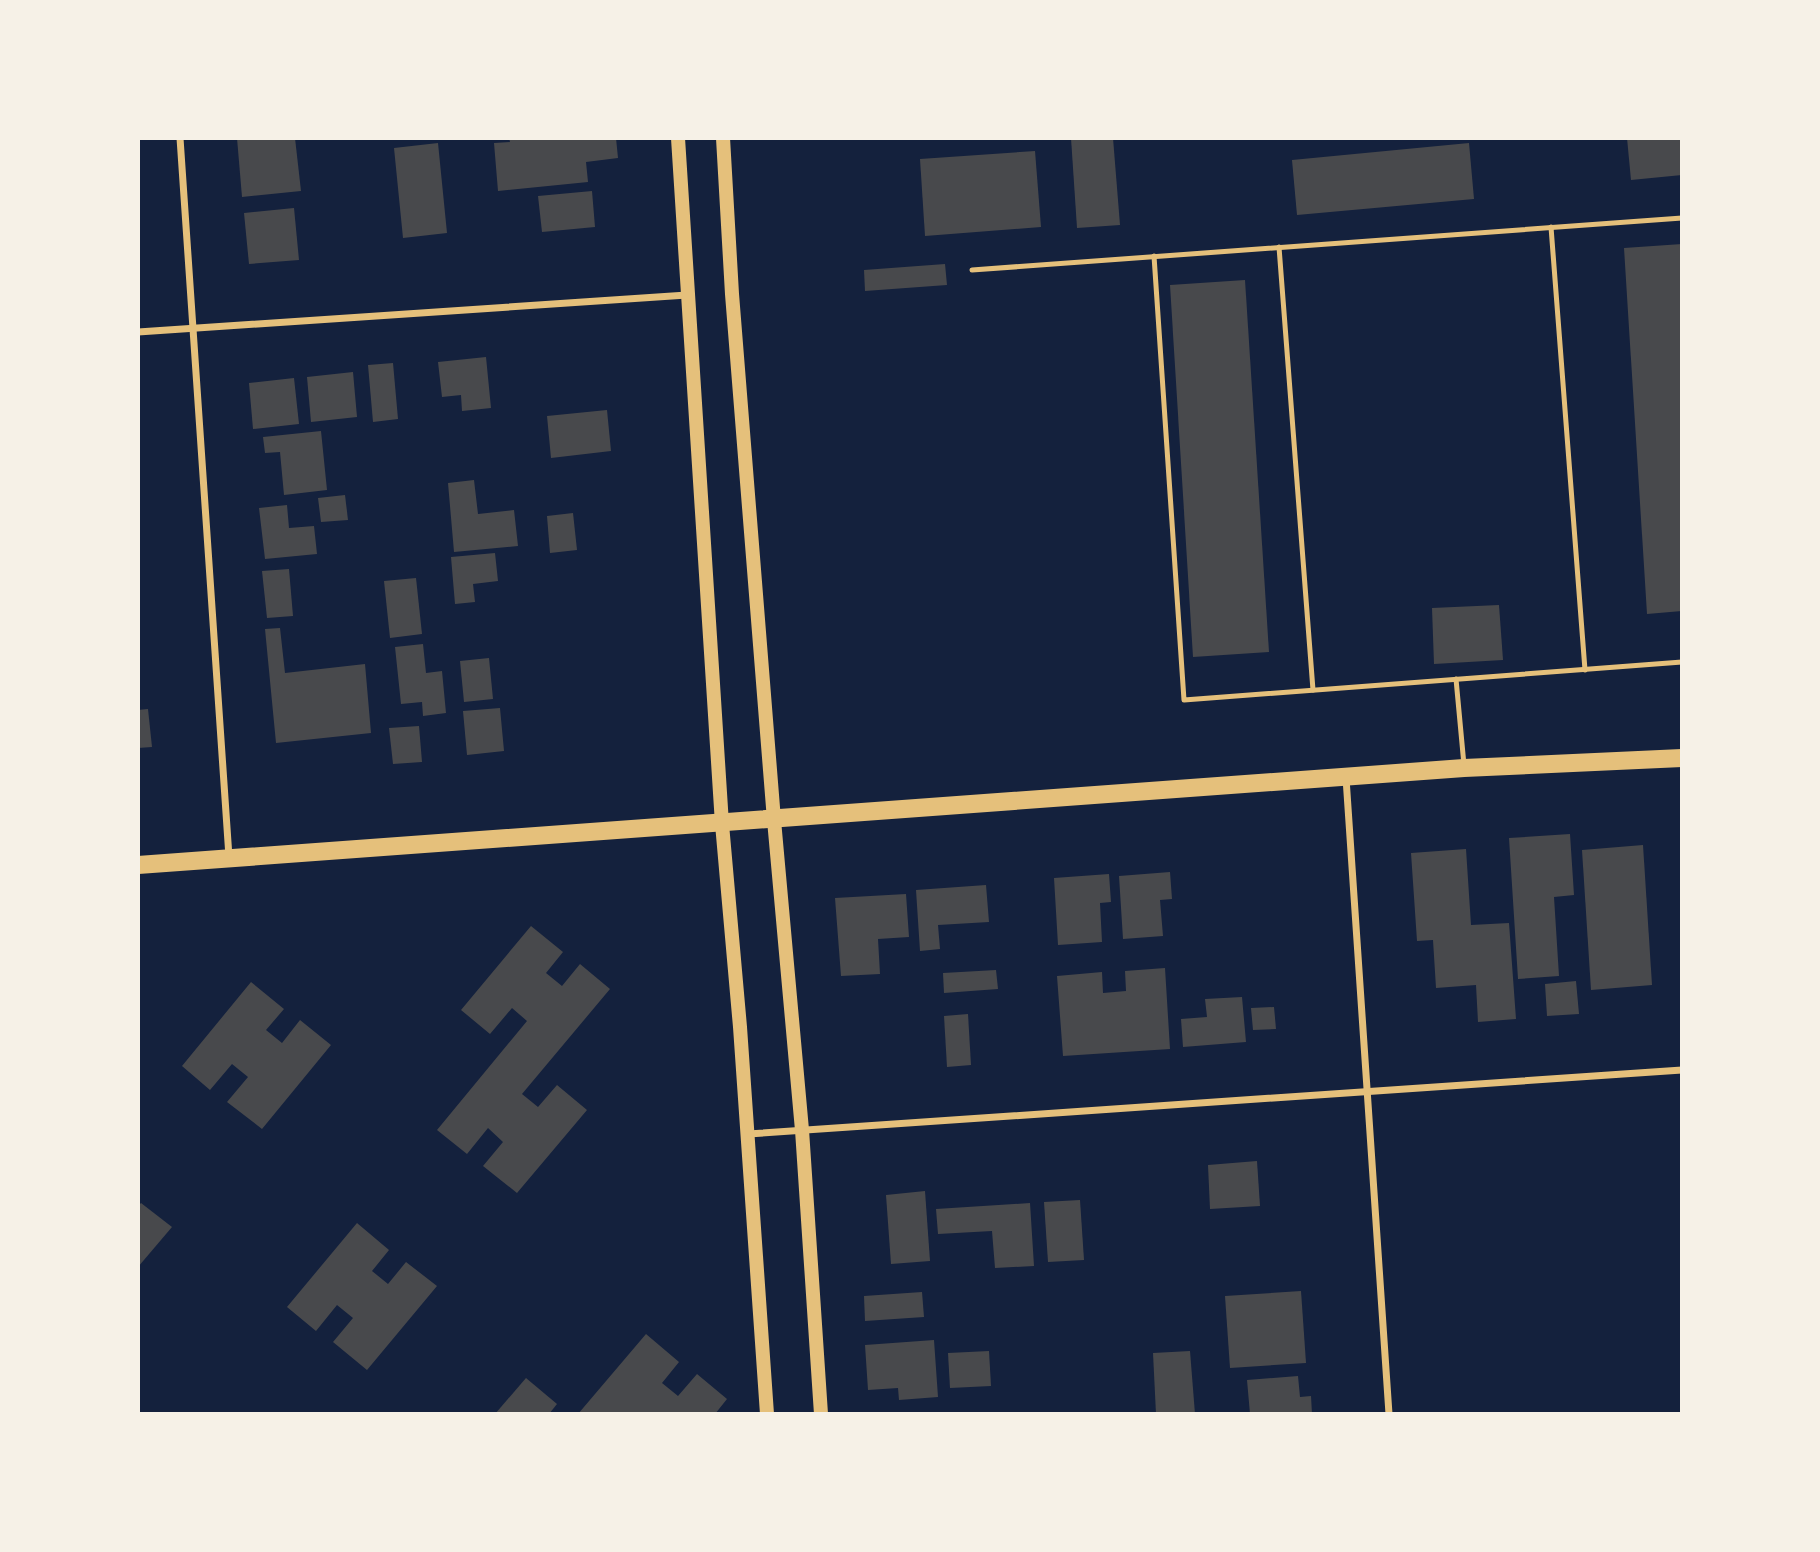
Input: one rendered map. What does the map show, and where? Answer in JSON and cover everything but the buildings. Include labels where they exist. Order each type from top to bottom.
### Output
[{"type":"main road","points":[[678,138],[722,824],[766,1414]]},
{"type":"main road","points":[[723,138],[732,294],[802,1130],[821,1414]]},
{"type":"main road","points":[[138,865],[1464,768],[1682,758]]},
{"type":"street","points":[[180,138],[229,858]]},
{"type":"street","points":[[138,332],[687,295]]},
{"type":"street","points":[[1345,777],[1389,1414]]},
{"type":"street","points":[[747,1134],[1682,1070]]},
{"type":"lane","points":[[972,270],[1682,218]]},
{"type":"lane","points":[[1551,227],[1585,670]]},
{"type":"lane","points":[[1279,247],[1313,690]]},
{"type":"lane","points":[[1154,256],[1184,700],[1682,662]]},
{"type":"lane","points":[[1457,679],[1464,768]]}]
